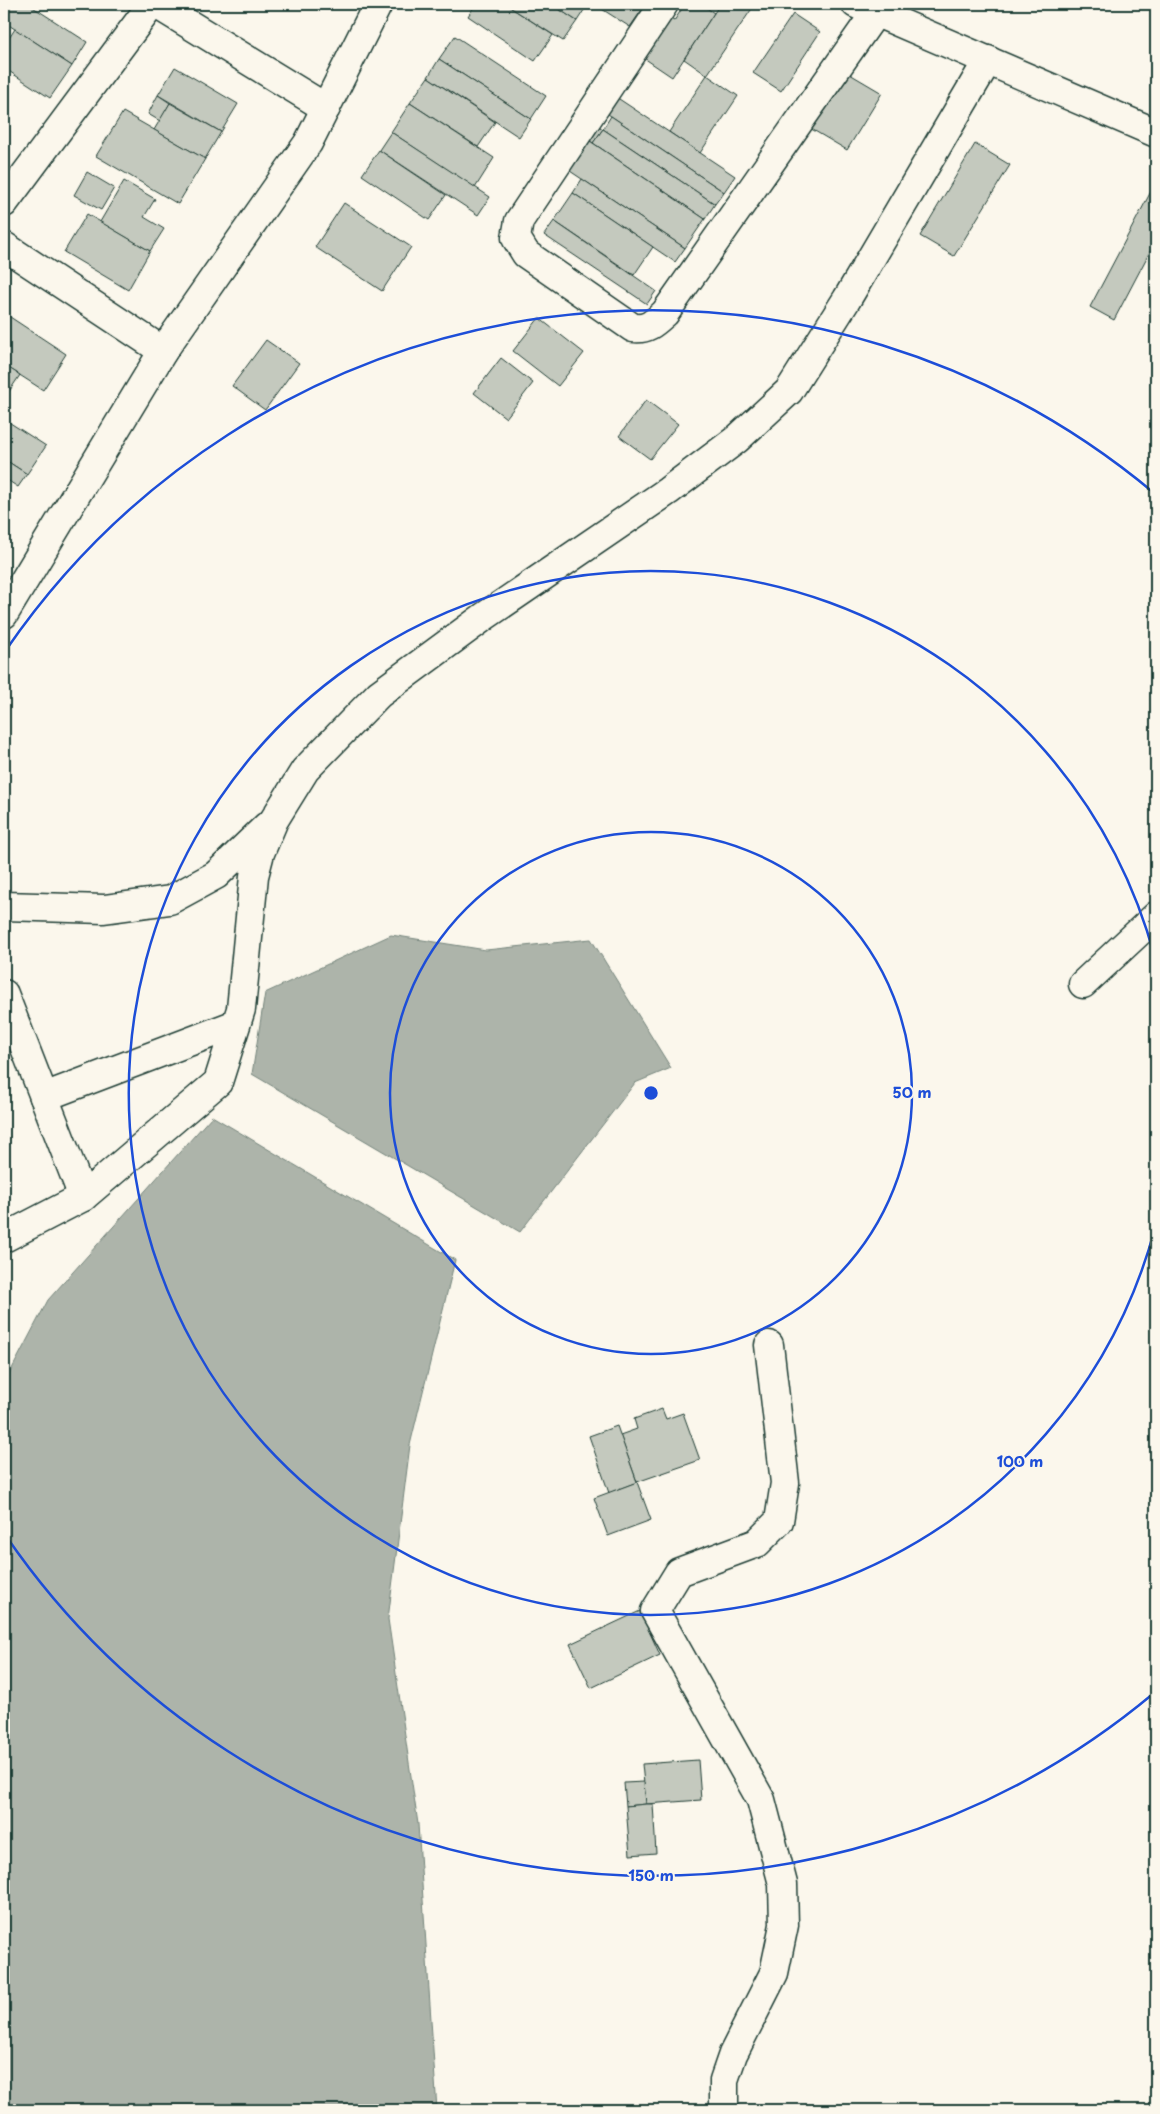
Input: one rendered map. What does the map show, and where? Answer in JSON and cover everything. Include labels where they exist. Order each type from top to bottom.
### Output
[{"type":"street","points":[[4,203],[152,4]]},
{"type":"street","points":[[156,4],[326,108]]},
{"type":"street","points":[[4,614],[163,351],[308,143],[378,4]]},
{"type":"street","points":[[664,4],[519,221],[516,238],[526,254],[633,328],[643,329],[654,324],[665,312],[866,8],[1156,133]]},
{"type":"street","points":[[4,1238],[83,1197],[218,1082],[241,1009],[254,876],[260,853],[274,820],[305,770],[379,694],[485,616],[668,491],[737,439],[789,391],[847,299],[988,60]]},
{"type":"street","points":[[4,246],[163,351]]},
{"type":"street","points":[[4,906],[104,909],[170,900],[216,874],[274,820]]},
{"type":"street","points":[[1083,984],[1156,916]]},
{"type":"street","points":[[4,994],[83,1197]]},
{"type":"street","points":[[44,1097],[236,1024]]},
{"type":"street","points":[[724,2110],[724,2080],[734,2054],[774,1973],[784,1925],[783,1884],[761,1800],[655,1611],[679,1572],[757,1543],[779,1521],[785,1483],[769,1345]]},
{"type":"shaded area","points":[[391,935],[486,950],[591,939],[671,1068],[635,1083],[520,1232],[252,1074],[265,993]]},
{"type":"shaded area","points":[[212,1116],[455,1260],[410,1445],[388,1619],[418,1824],[437,2110],[4,2110],[4,1384],[48,1300]]},
{"type":"building","points":[[4,4],[28,4],[87,42],[72,66],[4,22]]},
{"type":"building","points":[[476,4],[505,4],[553,35],[535,61],[468,16]]},
{"type":"building","points":[[505,4],[551,4],[577,21],[563,41]]},
{"type":"building","points":[[551,4],[588,4],[577,21]]},
{"type":"building","points":[[594,4],[646,4],[630,27]]},
{"type":"building","points":[[685,4],[701,4],[714,13],[672,77],[638,54],[664,15],[674,21]]},
{"type":"building","points":[[720,4],[755,4],[707,75],[684,59]]},
{"type":"building","points":[[793,14],[820,32],[781,91],[753,73]]},
{"type":"building","points":[[15,29],[72,66],[50,98],[4,68],[4,46]]},
{"type":"building","points":[[455,36],[546,96],[531,119],[439,59]]},
{"type":"building","points":[[439,59],[531,119],[519,137],[428,77]]},
{"type":"building","points":[[175,67],[238,104],[221,132],[158,95]]},
{"type":"building","points":[[843,70],[882,93],[847,150],[808,127]]},
{"type":"building","points":[[707,75],[738,96],[700,153],[669,132]]},
{"type":"building","points":[[428,77],[495,122],[478,147],[410,103]]},
{"type":"building","points":[[158,95],[170,103],[160,121],[148,114]]},
{"type":"building","points":[[613,95],[735,176],[724,192],[602,110]]},
{"type":"building","points":[[170,103],[221,132],[205,159],[154,130]]},
{"type":"building","points":[[410,103],[494,158],[475,188],[391,132]]},
{"type":"building","points":[[123,112],[205,159],[178,204],[96,156]]},
{"type":"building","points":[[611,116],[724,192],[715,204],[603,129]]},
{"type":"building","points":[[594,123],[603,129],[593,143],[584,137]]},
{"type":"building","points":[[603,129],[715,204],[705,219],[593,143]]},
{"type":"building","points":[[391,132],[490,197],[478,215],[379,150]]},
{"type":"building","points":[[584,137],[705,219],[685,248],[564,167]]},
{"type":"building","points":[[975,144],[1010,165],[954,256],[920,236]]},
{"type":"building","points":[[379,150],[446,195],[429,220],[362,175]]},
{"type":"building","points":[[87,172],[114,188],[101,210],[74,195]]},
{"type":"building","points":[[582,179],[685,248],[675,262],[573,193]]},
{"type":"building","points":[[124,181],[155,199],[144,217],[164,229],[150,251],[100,222]]},
{"type":"building","points":[[1156,182],[1156,240],[1114,320],[1090,307]]},
{"type":"building","points":[[573,193],[653,247],[634,275],[554,221]]},
{"type":"building","points":[[344,203],[411,247],[382,291],[315,247]]},
{"type":"building","points":[[87,214],[150,251],[128,290],[64,252]]},
{"type":"building","points":[[554,221],[656,291],[647,304],[544,235]]},
{"type":"building","points":[[4,313],[66,354],[43,390],[4,365]]},
{"type":"building","points":[[539,318],[584,353],[558,386],[513,351]]},
{"type":"building","points":[[266,340],[299,363],[265,410],[232,386]]},
{"type":"building","points":[[501,358],[533,383],[506,418],[474,393]]},
{"type":"building","points":[[4,365],[20,375],[4,399]]},
{"type":"building","points":[[646,400],[678,424],[650,459],[619,436]]},
{"type":"building","points":[[4,419],[46,446],[27,474],[4,459]]},
{"type":"building","points":[[4,459],[27,474],[18,487],[4,478]]},
{"type":"building","points":[[662,1409],[666,1419],[683,1413],[700,1460],[637,1482],[620,1435],[637,1429],[634,1419]]},
{"type":"building","points":[[617,1426],[637,1482],[609,1493],[589,1436]]},
{"type":"building","points":[[637,1482],[651,1520],[608,1536],[594,1498]]},
{"type":"building","points":[[640,1611],[660,1655],[591,1688],[570,1644]]},
{"type":"building","points":[[698,1760],[701,1800],[646,1804],[642,1764]]},
{"type":"building","points":[[644,1782],[646,1804],[626,1806],[624,1783]]},
{"type":"building","points":[[653,1804],[656,1853],[630,1855],[626,1806]]}]
